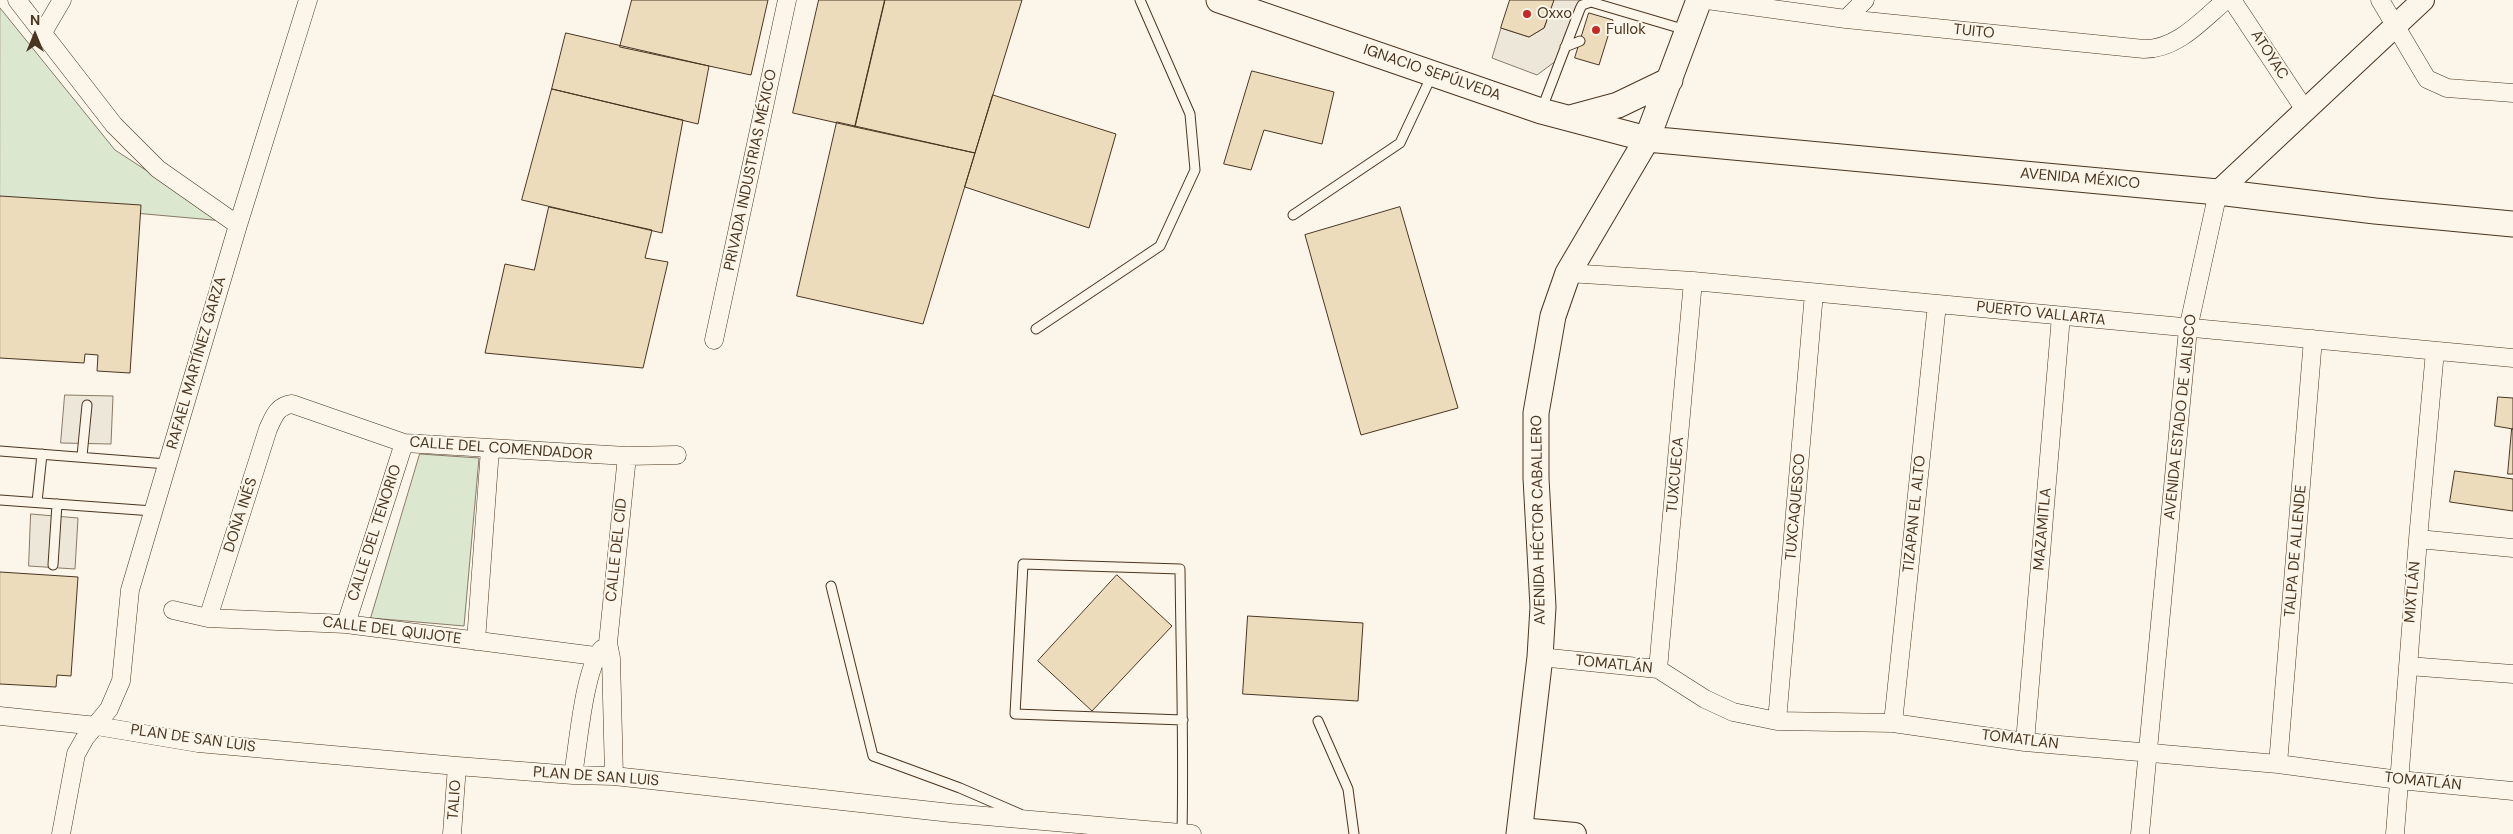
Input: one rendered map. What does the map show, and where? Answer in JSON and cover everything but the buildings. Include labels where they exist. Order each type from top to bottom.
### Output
[{"type":"main road","name":"IGNACIO SEPÚLVEDA","points":[[1219,0],[1541,111],[1647,139]]},
{"type":"main road","name":"AVENIDA HÉCTOR CABALLERO","points":[[1519,831],[1540,657],[1543,607],[1536,478],[1536,413],[1553,316],[1568,273],[1647,139],[1699,0]]},
{"type":"main road","points":[[1567,118],[1618,104],[1670,80]]},
{"type":"main road","name":"AVENIDA MÉXICO","points":[[1647,139],[2218,192],[2375,211],[2513,224]]},
{"type":"street","points":[[17,0],[114,125],[158,169],[238,225]]},
{"type":"street","points":[[42,34],[62,0]]},
{"type":"street","name":"RAFAEL MARTÍNEZ GARZA","points":[[60,834],[76,754],[85,738],[97,726],[109,709],[121,681],[130,590],[238,225],[308,0]]},
{"type":"street","name":"PRIVADA INDUSTRIAS MÉXICO","points":[[714,340],[788,0]]},
{"type":"street","name":"TUITO","points":[[1707,0],[1846,19],[2153,50],[2174,44],[2226,0]]},
{"type":"street","points":[[1846,19],[1865,0]]},
{"type":"street","name":"ATOYAC","points":[[2232,0],[2305,110]]},
{"type":"street","points":[[2380,0],[2427,79],[2446,88],[2513,93]]},
{"type":"street","points":[[2218,192],[2423,0]]},
{"type":"street","name":"AVENIDA ESTADO DE JALISCO","points":[[2140,834],[2188,329],[2218,192]]},
{"type":"street","name":"PUERTO VALLARTA","points":[[1568,273],[1814,292],[2188,329],[2513,358]]},
{"type":"street","name":"TUXCUECA","points":[[1658,668],[1693,282]]},
{"type":"street","name":"TUXCAQUESCO","points":[[1778,721],[1814,292]]},
{"type":"street","name":"TIZAPAN EL ALTO","points":[[1894,723],[1936,304]]},
{"type":"street","name":"MAZAMITLA","points":[[2025,742],[2061,316]]},
{"type":"street","name":"TALPA DE ALLENDE","points":[[2278,764],[2313,339]]},
{"type":"street","name":"MIXTLÁN","points":[[2395,834],[2435,350]]},
{"type":"street","name":"CALLE DEL COMENDADOR","points":[[275,412],[283,405],[292,404],[404,443],[627,456],[677,455]]},
{"type":"street","name":"DOÑA INÉS","points":[[208,618],[275,412]]},
{"type":"street","name":"CALLE DEL TENORIO","points":[[346,624],[404,443]]},
{"type":"street","points":[[476,641],[490,449]]},
{"type":"street","name":"CALLE DEL CID","points":[[614,776],[605,652],[627,456]]},
{"type":"street","points":[[2418,539],[2513,548]]},
{"type":"street","name":"CALLE DEL QUIJOTE","points":[[173,610],[208,618],[346,624],[476,641],[605,652]]},
{"type":"street","name":"CALLE DEL CID","points":[[573,775],[588,686],[605,652]]},
{"type":"street","name":"TOMATLÁN","points":[[1540,657],[1658,668],[1705,698],[1733,712],[1778,721],[1894,723],[2025,742],[2278,764],[2399,780],[2513,791]]},
{"type":"street","points":[[2408,666],[2513,674]]},
{"type":"street","name":"PLAN DE SAN LUIS","points":[[0,716],[97,726],[198,742],[457,766],[573,775],[614,776],[825,800],[1187,834]]},
{"type":"street","name":"TALIO","points":[[452,834],[457,766]]},
{"type":"street","points":[[1519,831],[1574,834]]},
{"type":"lane","points":[[1036,329],[1160,246],[1195,170],[1190,114],[1140,0]]},
{"type":"lane","points":[[1541,111],[1582,5],[1591,2],[1688,30]]},
{"type":"lane","points":[[1565,47],[1580,41]]},
{"type":"lane","points":[[1293,215],[1400,143],[1432,74]]},
{"type":"lane","points":[[82,456],[87,405]]},
{"type":"lane","points":[[0,451],[167,464]]},
{"type":"lane","points":[[37,502],[42,454]]},
{"type":"lane","points":[[0,500],[153,511]]},
{"type":"lane","points":[[53,565],[57,504]]},
{"type":"lane","points":[[1183,720],[1015,714],[1023,564],[1180,569],[1187,834]]},
{"type":"lane","points":[[831,586],[873,756],[960,788],[1034,820]]},
{"type":"lane","points":[[1318,721],[1348,789],[1354,834]]},
{"type":"green space","points":[[0,8],[115,150],[224,221],[0,201]]},
{"type":"green space","points":[[420,454],[479,458],[464,626],[371,618]]},
{"type":"shaded area","points":[[1554,0],[1586,0],[1568,52],[1537,75],[1492,58],[1501,28],[1529,37],[1544,28]]},
{"type":"shaded area","points":[[65,395],[113,396],[111,444],[61,443]]},
{"type":"shaded area","points":[[31,514],[78,518],[75,569],[29,566]]},
{"type":"place","name":"Oxxo","points":[[1527,14]]},
{"type":"place","name":"Fullok","points":[[1596,30]]}]
